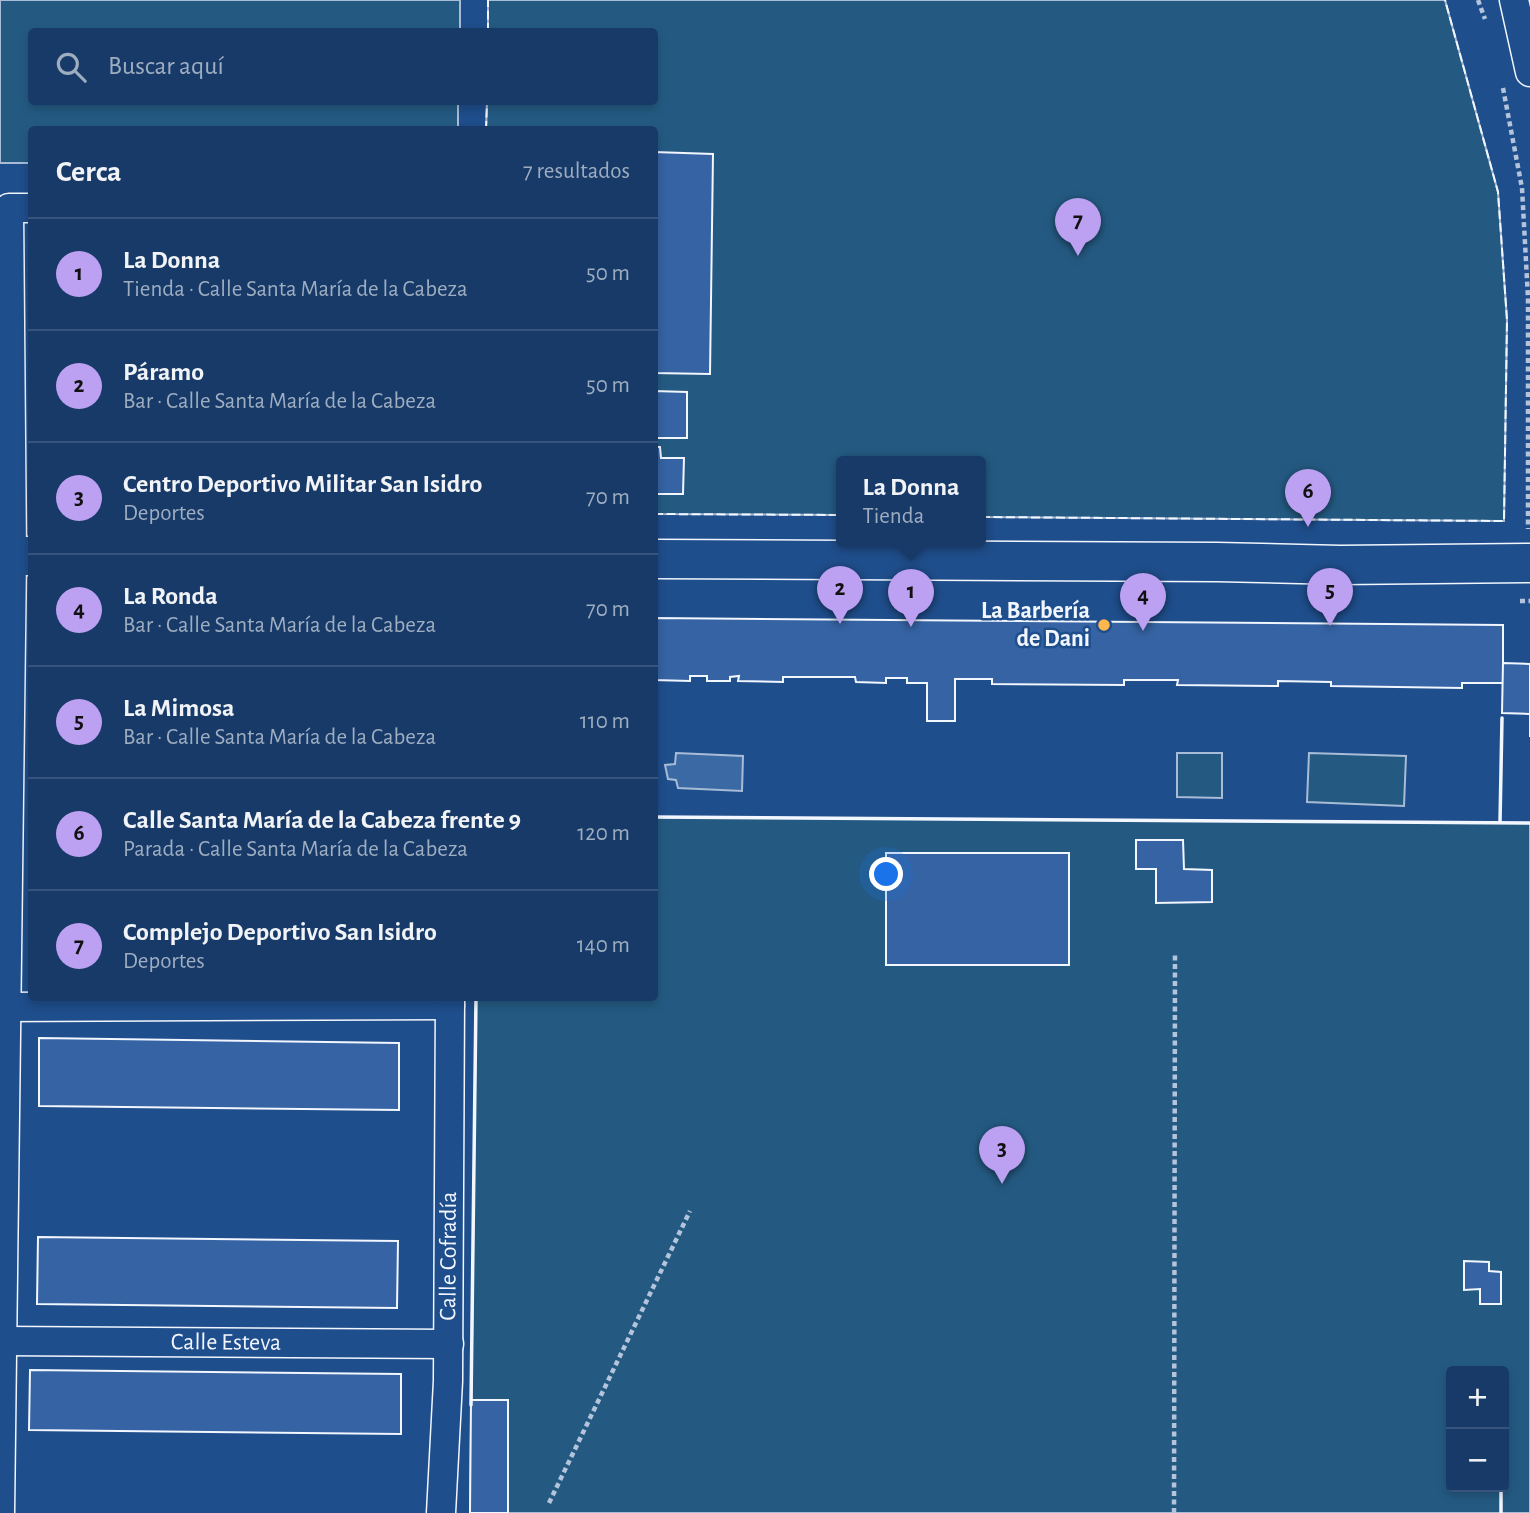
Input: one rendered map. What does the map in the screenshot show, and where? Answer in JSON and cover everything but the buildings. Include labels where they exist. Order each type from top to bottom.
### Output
[{"type":"street","points":[[1504,0],[1522,37]]},
{"type":"street","points":[[1514,0],[1530,72]]},
{"type":"street","points":[[0,1513],[3,1007],[14,556],[9,208],[28,208]]},
{"type":"street","points":[[658,559],[1340,565],[1529,550]]},
{"type":"street","points":[[3,1007],[450,1001]]},
{"type":"street","name":"Calle Cofradía","points":[[442,1513],[449,1343],[450,1001]]},
{"type":"street","name":"Calle Esteva","points":[[2,1341],[449,1343]]},
{"type":"path","points":[[1478,0],[1487,25]]},
{"type":"path","points":[[1503,87],[1522,188],[1528,311],[1529,550]]},
{"type":"path","points":[[1174,1513],[1175,956]]},
{"type":"path","points":[[549,1503],[690,1211]]},
{"type":"shaded area","points":[[0,0],[460,0],[460,28],[28,28],[28,105],[458,105],[458,126],[28,126],[28,163],[0,163]]},
{"type":"shaded area","points":[[488,0],[1445,0],[1498,192],[1507,320],[1504,521],[986,517],[986,456],[836,456],[836,515],[658,514],[658,126],[486,126],[487,105],[658,105],[658,28],[488,28]]},
{"type":"shaded area","points":[[676,753],[743,756],[742,791],[678,788],[676,780],[668,779],[665,765],[675,764]]},
{"type":"shaded area","points":[[1177,753],[1222,753],[1222,798],[1177,797]]},
{"type":"shaded area","points":[[1309,753],[1406,756],[1404,806],[1307,802]]},
{"type":"shaded area","points":[[658,817],[1530,823],[1530,1513],[470,1513],[476,1001],[658,1001]]},
{"type":"fence","points":[[488,0],[488,28]]},
{"type":"fence","points":[[986,517],[1504,521],[1507,320],[1498,192],[1445,0]]},
{"type":"fence","points":[[486,126],[487,105]]},
{"type":"fence","points":[[658,514],[836,515]]},
{"type":"wall","points":[[1500,822],[1502,718]]},
{"type":"wall","points":[[658,817],[1530,823]]},
{"type":"wall","points":[[471,1405],[476,1001]]},
{"type":"wall","points":[[1501,1492],[1501,1513]]},
{"type":"place","name":"Complejo Deportivo San Isidro","points":[[1078,256]]},
{"type":"place","name":"Calle Santa María de la Cabeza frente 9","points":[[1308,527]]},
{"type":"place","name":"Páramo","points":[[840,624]]},
{"type":"place","name":"La Barbería de Dani","points":[[1104,625]]},
{"type":"place","name":"La Mimosa","points":[[1330,626]]},
{"type":"place","name":"La Donna","points":[[911,627]]},
{"type":"place","name":"La Ronda","points":[[1143,631]]},
{"type":"place","name":"Centro Deportivo Militar San Isidro","points":[[1002,1184]]}]
